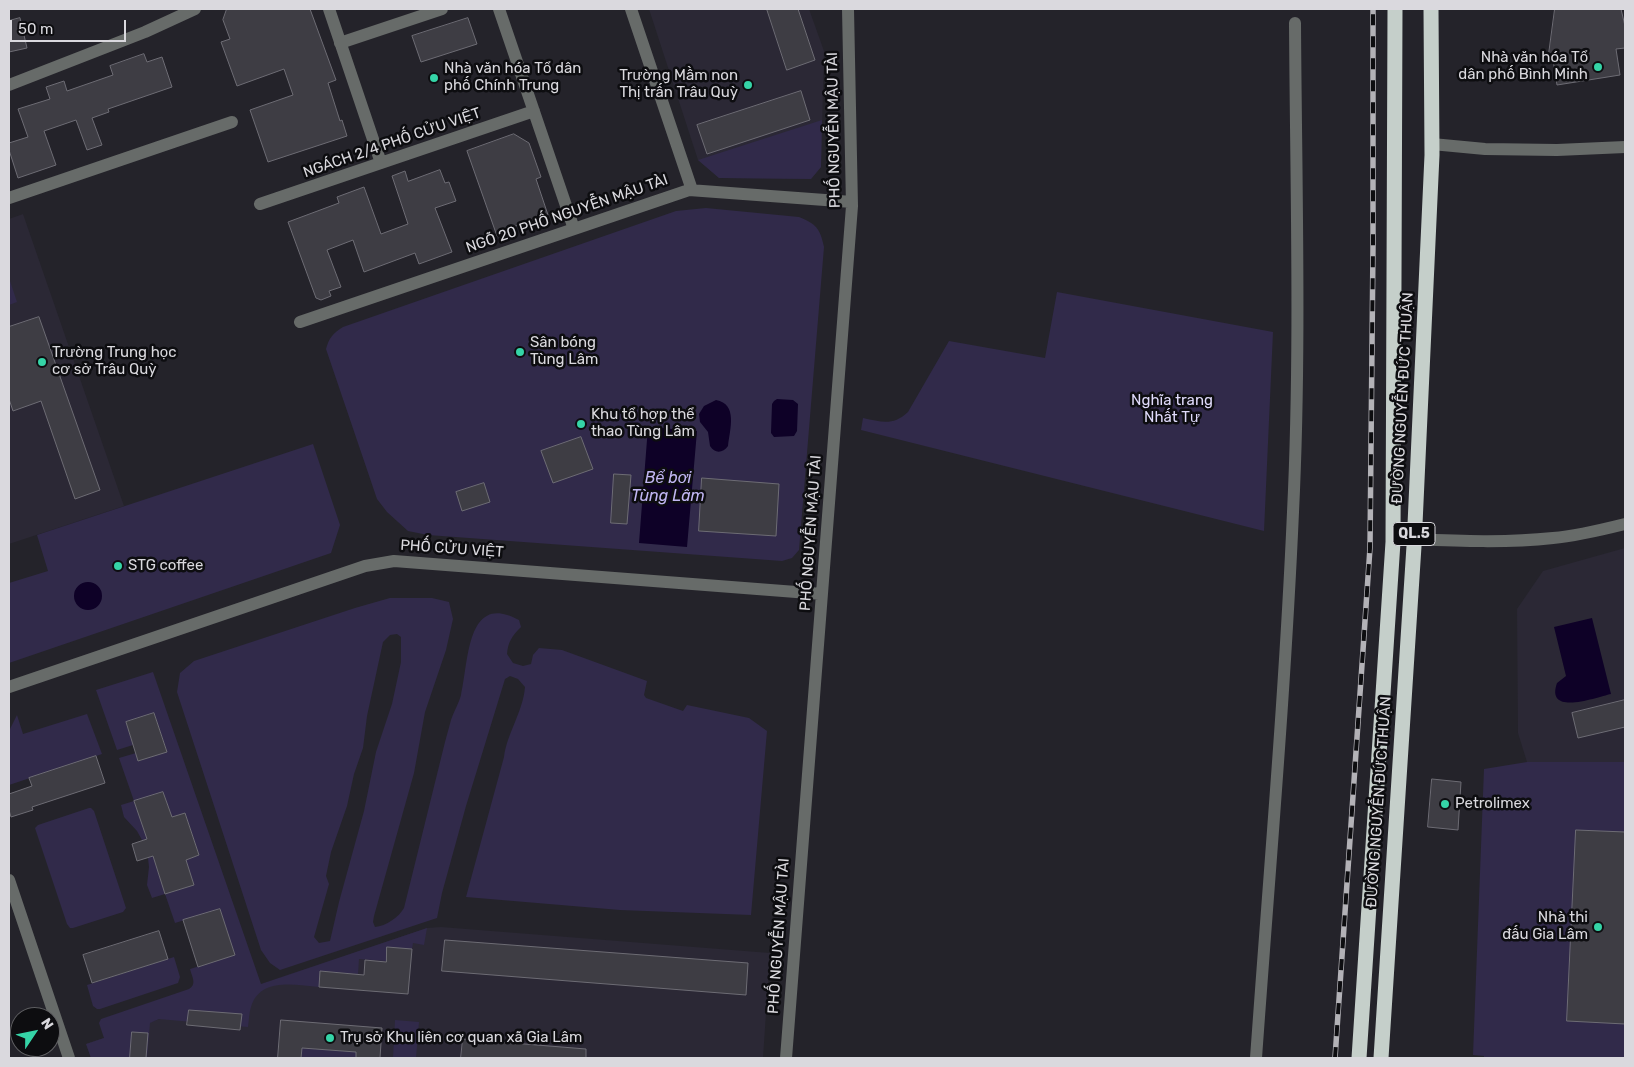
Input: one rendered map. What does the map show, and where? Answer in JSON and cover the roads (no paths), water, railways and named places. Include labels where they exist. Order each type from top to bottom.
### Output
[{"type":"highway","name":"ĐƯỜNG NGUYỄN ĐỨC THUẬN","points":[[1359,1058],[1393,542],[1395,9]]},
{"type":"highway","name":"ĐƯỜNG NGUYỄN ĐỨC THUẬN","points":[[1380,1058],[1414,539],[1432,144],[1431,9]]},
{"type":"highway","points":[[1375,813],[1396,815]]},
{"type":"street","points":[[9,85],[139,35],[195,9]]},
{"type":"street","points":[[329,9],[381,164]]},
{"type":"street","points":[[340,43],[442,9]]},
{"type":"street","points":[[499,9],[574,229]]},
{"type":"street","points":[[631,9],[692,190]]},
{"type":"street","name":"PHỐ NGUYỄN MẬU TÀI","points":[[786,1058],[852,202],[848,9]]},
{"type":"street","points":[[1256,1058],[1294,512],[1297,332],[1295,22]]},
{"type":"street","name":"NGÁCH 2/4 PHỐ CỬU VIỆT","points":[[260,204],[534,112]]},
{"type":"street","points":[[9,198],[232,122]]},
{"type":"street","points":[[1432,144],[1485,149],[1557,150],[1625,147]]},
{"type":"street","name":"NGÕ 20 PHỐ NGUYỄN MẬU TÀI","points":[[300,322],[684,191],[692,190],[852,202]]},
{"type":"street","points":[[1414,539],[1515,541],[1555,538],[1625,524]]},
{"type":"street","name":"PHỐ CỬU VIỆT","points":[[9,687],[365,566],[388,561],[408,561],[822,594]]},
{"type":"street","points":[[9,880],[69,1058]]},
{"type":"water","points":[[777,399],[793,400],[798,404],[797,431],[794,436],[774,437],[771,433],[772,404]]},
{"type":"water","points":[[716,400],[723,402],[727,406],[731,418],[728,446],[719,452],[710,446],[708,432],[700,422],[699,414],[704,406]]},
{"type":"water","name":"Bể bơi Tùng Lâm","points":[[648,427],[697,431],[687,547],[639,543]]},
{"type":"water","points":[[88,582],[98,586],[102,596],[98,606],[88,610],[78,606],[74,596],[78,586]]},
{"type":"water","points":[[1592,618],[1611,694],[1585,701],[1565,702],[1558,699],[1555,693],[1557,683],[1566,676],[1554,627]]},
{"type":"railway","points":[[1335,1058],[1370,548],[1373,9]]},
{"type":"place","name":"Nhà văn hóa Tổ dân phố Bình Minh","points":[[1598,67]]},
{"type":"place","name":"Nhà văn hóa Tổ dân phố Chính Trung","points":[[434,78]]},
{"type":"place","name":"Trường Mầm non Thị trấn Trâu Quỳ","points":[[748,85]]},
{"type":"place","name":"Sân bóng Tùng Lâm","points":[[520,352]]},
{"type":"place","name":"Trường Trung học cơ sở Trâu Quỳ","points":[[42,362]]},
{"type":"place","name":"Khu tổ hợp thể thao Tùng Lâm","points":[[581,424]]},
{"type":"place","name":"STG coffee","points":[[118,566]]},
{"type":"place","name":"Petrolimex","points":[[1445,804]]},
{"type":"place","name":"Nhà thi đấu Gia Lâm","points":[[1598,927]]},
{"type":"place","name":"Trụ sở Khu liên cơ quan xã Gia Lâm","points":[[330,1038]]},
{"type":"park label","name":"Nghĩa trang Nhất Tự","points":[[1172,410]]}]
